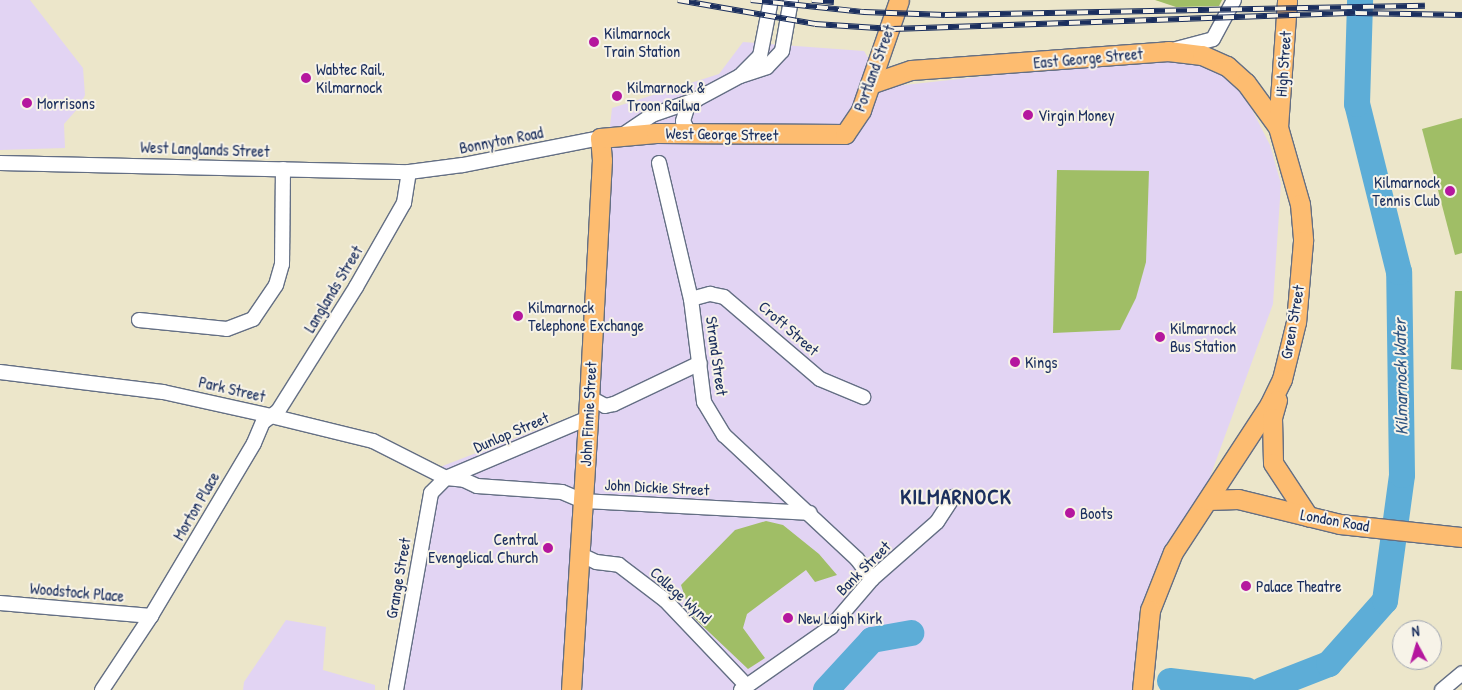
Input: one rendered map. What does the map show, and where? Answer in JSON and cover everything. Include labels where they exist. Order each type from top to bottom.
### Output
[{"type":"main road","name":"Portland Street","points":[[845,134],[861,110],[899,0]]},
{"type":"main road","name":"High Street","points":[[1278,127],[1287,0]]},
{"type":"main road","name":"East George Street","points":[[870,84],[911,70],[1168,51],[1202,55],[1226,66],[1246,83],[1278,127]]},
{"type":"main road","name":"Green Street","points":[[1142,690],[1150,610],[1173,552],[1270,404],[1282,379],[1296,322],[1303,241],[1300,204],[1278,127]]},
{"type":"main road","name":"West George Street","points":[[600,138],[624,134],[845,134]]},
{"type":"main road","name":"John Finnie Street","points":[[571,690],[590,397],[602,160],[600,138]]},
{"type":"main road","points":[[1282,379],[1272,418],[1273,463],[1308,516]]},
{"type":"main road","name":"London Road","points":[[1208,500],[1238,499],[1340,524],[1454,535]]},
{"type":"street","points":[[740,76],[760,56],[771,0]]},
{"type":"street","points":[[624,134],[652,115],[697,99],[740,76],[767,67],[782,50],[791,0]]},
{"type":"street","points":[[1168,51],[1213,39],[1234,0]]},
{"type":"street","points":[[689,133],[683,121],[687,108],[697,99]]},
{"type":"street","name":"Bonnyton Road","points":[[409,172],[463,166],[600,138]]},
{"type":"street","name":"West Langlands Street","points":[[0,163],[409,172]]},
{"type":"street","name":"Strand Street","points":[[659,163],[691,299],[704,402],[724,434],[783,493],[810,513],[857,559],[872,579]]},
{"type":"street","points":[[139,320],[227,329],[253,319],[276,285],[282,264],[283,169]]},
{"type":"street","name":"Langlands Street","points":[[271,416],[356,287],[398,214],[404,203],[409,172]]},
{"type":"street","name":"Croft Street","points":[[691,299],[710,294],[724,297],[820,379],[863,397]]},
{"type":"street","points":[[590,397],[605,406],[614,404],[700,363]]},
{"type":"street","name":"Park Street","points":[[0,372],[163,392],[271,416],[373,441],[446,478]]},
{"type":"street","name":"Morton Place","points":[[102,690],[151,616],[254,443],[263,422],[271,416]]},
{"type":"street","name":"Dunlop Street","points":[[446,478],[588,418]]},
{"type":"street","name":"John Dickie Street","points":[[446,478],[464,480],[477,486],[562,492],[583,501],[810,513]]},
{"type":"street","name":"Grange Street","points":[[396,690],[431,493],[446,478]]},
{"type":"street","name":"Bank Street","points":[[743,688],[831,627],[872,579],[937,522],[953,497]]},
{"type":"street","name":"College Wynd","points":[[579,554],[596,562],[619,565],[666,600],[743,688]]},
{"type":"street","name":"Woodstock Place","points":[[0,603],[151,616]]},
{"type":"street","points":[[1442,690],[1462,673]]},
{"type":"shaded area","points":[[0,0],[30,0],[83,68],[85,95],[79,107],[64,124],[65,148],[0,150]]},
{"type":"shaded area","points":[[743,42],[864,51],[886,87],[1014,73],[1194,60],[1238,82],[1270,145],[1281,184],[1273,304],[1210,477],[1139,612],[1137,690],[402,690],[440,467],[578,414],[612,108],[719,74]]},
{"type":"shaded area","points":[[286,620],[326,627],[323,670],[375,685],[375,690],[243,690],[244,682]]},
{"type":"green space","points":[[1155,0],[1222,0],[1219,6],[1176,7]]},
{"type":"green space","name":"Kilmarnock Tennis Club","points":[[1462,118],[1462,253],[1455,255],[1422,129]]},
{"type":"green space","points":[[1057,170],[1149,171],[1146,262],[1136,298],[1120,330],[1053,333]]},
{"type":"green space","points":[[1455,291],[1462,291],[1462,370],[1451,369]]},
{"type":"green space","name":"New Laigh Kirk","points":[[766,521],[783,525],[819,554],[837,575],[815,582],[806,570],[747,614],[743,628],[765,658],[748,669],[691,615],[681,585],[735,530]]},
{"type":"waterway","name":"Kilmarnock Water","points":[[1262,690],[1329,664],[1385,601],[1402,475],[1399,272],[1357,104],[1360,0]]},
{"type":"waterway","name":"Kilmarnock Water","points":[[826,690],[872,640],[911,633]]},
{"type":"waterway","name":"Kilmarnock Water","points":[[1170,681],[1246,690]]},
{"type":"railway","points":[[678,0],[815,24],[893,29],[1356,13],[1462,15]]},
{"type":"railway","points":[[751,0],[864,12],[945,15],[1425,6]]},
{"type":"railway","points":[[812,0],[834,2]]},
{"type":"place","name":"Kilmarnock Train Station","points":[[594,42]]},
{"type":"place","name":"Wabtec Rail, Kilmarnock","points":[[306,78]]},
{"type":"place","name":"Kilmarnock & Troon Railwa","points":[[617,96]]},
{"type":"place","name":"Morrisons","points":[[27,103]]},
{"type":"place","name":"Virgin Money","points":[[1028,115]]},
{"type":"place","name":"Kilmarnock Tennis Club","points":[[1450,191]]},
{"type":"place","name":"Kilmarnock Telephone Exchange","points":[[518,316]]},
{"type":"place","name":"Kilmarnock Bus Station","points":[[1160,337]]},
{"type":"place","name":"Kings","points":[[1015,362]]},
{"type":"place","name":"Boots","points":[[1070,513]]},
{"type":"place","name":"Central Evengelical Church","points":[[548,548]]},
{"type":"place","name":"Palace Theatre","points":[[1246,586]]},
{"type":"place","name":"New Laigh Kirk","points":[[788,618]]},
{"type":"district","name":"KILMARNOCK","points":[[956,497]]}]
